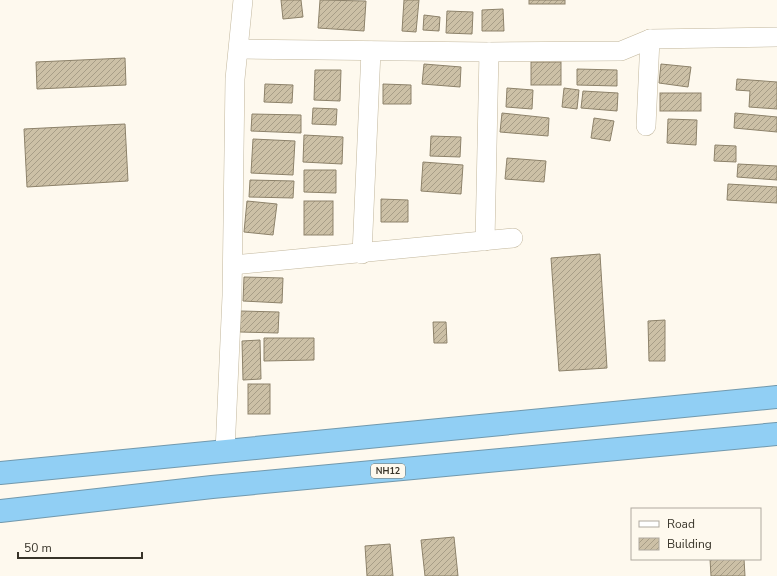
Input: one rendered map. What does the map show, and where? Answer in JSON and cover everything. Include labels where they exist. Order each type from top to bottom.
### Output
[{"type":"highway","points":[[0,473],[777,397]]},
{"type":"highway","name":"NH12","points":[[0,511],[212,487],[777,434]]},
{"type":"street","points":[[225,452],[233,265],[235,79],[243,0]]},
{"type":"street","points":[[239,49],[489,52],[621,51],[650,39],[777,37]]},
{"type":"street","points":[[646,126],[650,39]]},
{"type":"street","points":[[362,254],[370,51]]},
{"type":"street","points":[[485,241],[489,52]]},
{"type":"street","points":[[233,265],[362,254],[513,238]]},
{"type":"building","points":[[281,0],[301,0],[303,17],[283,19]]},
{"type":"building","points":[[320,0],[366,1],[364,31],[318,28]]},
{"type":"building","points":[[404,0],[419,0],[416,32],[402,31]]},
{"type":"building","points":[[529,0],[565,0],[565,4],[529,4]]},
{"type":"building","points":[[503,9],[504,31],[482,31],[482,10]]},
{"type":"building","points":[[447,11],[473,12],[472,34],[446,33]]},
{"type":"building","points":[[424,15],[440,17],[439,31],[423,30]]},
{"type":"building","points":[[125,58],[126,85],[37,89],[36,62]]},
{"type":"building","points":[[531,62],[561,62],[561,85],[531,85]]},
{"type":"building","points":[[424,64],[461,67],[460,87],[422,84]]},
{"type":"building","points":[[661,64],[691,67],[688,87],[659,83]]},
{"type":"building","points":[[577,69],[617,70],[617,86],[577,85]]},
{"type":"building","points":[[315,70],[341,70],[340,101],[314,100]]},
{"type":"building","points":[[737,79],[777,82],[777,109],[749,107],[750,91],[736,90]]},
{"type":"building","points":[[265,84],[293,85],[292,103],[264,102]]},
{"type":"building","points":[[383,84],[411,85],[411,104],[383,104]]},
{"type":"building","points":[[507,88],[533,90],[532,109],[506,107]]},
{"type":"building","points":[[564,88],[579,90],[577,109],[562,107]]},
{"type":"building","points":[[583,91],[618,93],[617,111],[581,108]]},
{"type":"building","points":[[660,93],[701,93],[701,111],[660,111]]},
{"type":"building","points":[[313,108],[337,109],[336,125],[312,124]]},
{"type":"building","points":[[502,113],[549,118],[548,136],[500,132]]},
{"type":"building","points":[[735,113],[777,117],[777,132],[734,128]]},
{"type":"building","points":[[252,114],[301,115],[301,133],[251,131]]},
{"type":"building","points":[[594,118],[614,121],[610,141],[591,138]]},
{"type":"building","points":[[668,119],[697,120],[696,145],[667,143]]},
{"type":"building","points":[[125,124],[128,181],[27,187],[24,129]]},
{"type":"building","points":[[304,135],[343,137],[342,164],[303,162]]},
{"type":"building","points":[[431,136],[461,137],[460,157],[430,156]]},
{"type":"building","points":[[253,139],[295,141],[293,175],[251,173]]},
{"type":"building","points":[[715,145],[736,146],[736,162],[714,161]]},
{"type":"building","points":[[507,158],[546,161],[544,182],[505,179]]},
{"type":"building","points":[[423,162],[463,165],[461,194],[421,191]]},
{"type":"building","points":[[738,164],[777,166],[777,180],[737,177]]},
{"type":"building","points":[[304,170],[336,170],[336,193],[304,192]]},
{"type":"building","points":[[250,180],[294,181],[293,198],[249,197]]},
{"type":"building","points":[[728,184],[777,187],[777,203],[727,200]]},
{"type":"building","points":[[381,199],[408,200],[408,222],[381,222]]},
{"type":"building","points":[[247,201],[277,204],[273,235],[244,232]]},
{"type":"building","points":[[304,201],[333,201],[333,235],[304,235]]},
{"type":"building","points":[[600,254],[607,368],[559,371],[551,258]]},
{"type":"building","points":[[244,277],[283,278],[282,303],[243,301]]},
{"type":"building","points":[[241,311],[279,312],[278,333],[240,332]]},
{"type":"building","points":[[665,320],[665,361],[649,361],[648,321]]},
{"type":"building","points":[[433,322],[446,322],[447,343],[434,343]]},
{"type":"building","points":[[264,338],[314,338],[314,360],[264,361]]},
{"type":"building","points":[[260,340],[261,379],[243,380],[242,341]]},
{"type":"building","points":[[248,384],[270,384],[270,414],[248,414]]},
{"type":"building","points":[[454,537],[458,576],[425,576],[421,540]]},
{"type":"building","points":[[390,544],[393,576],[367,576],[365,546]]},
{"type":"building","points":[[710,560],[744,560],[745,576],[711,576]]}]
